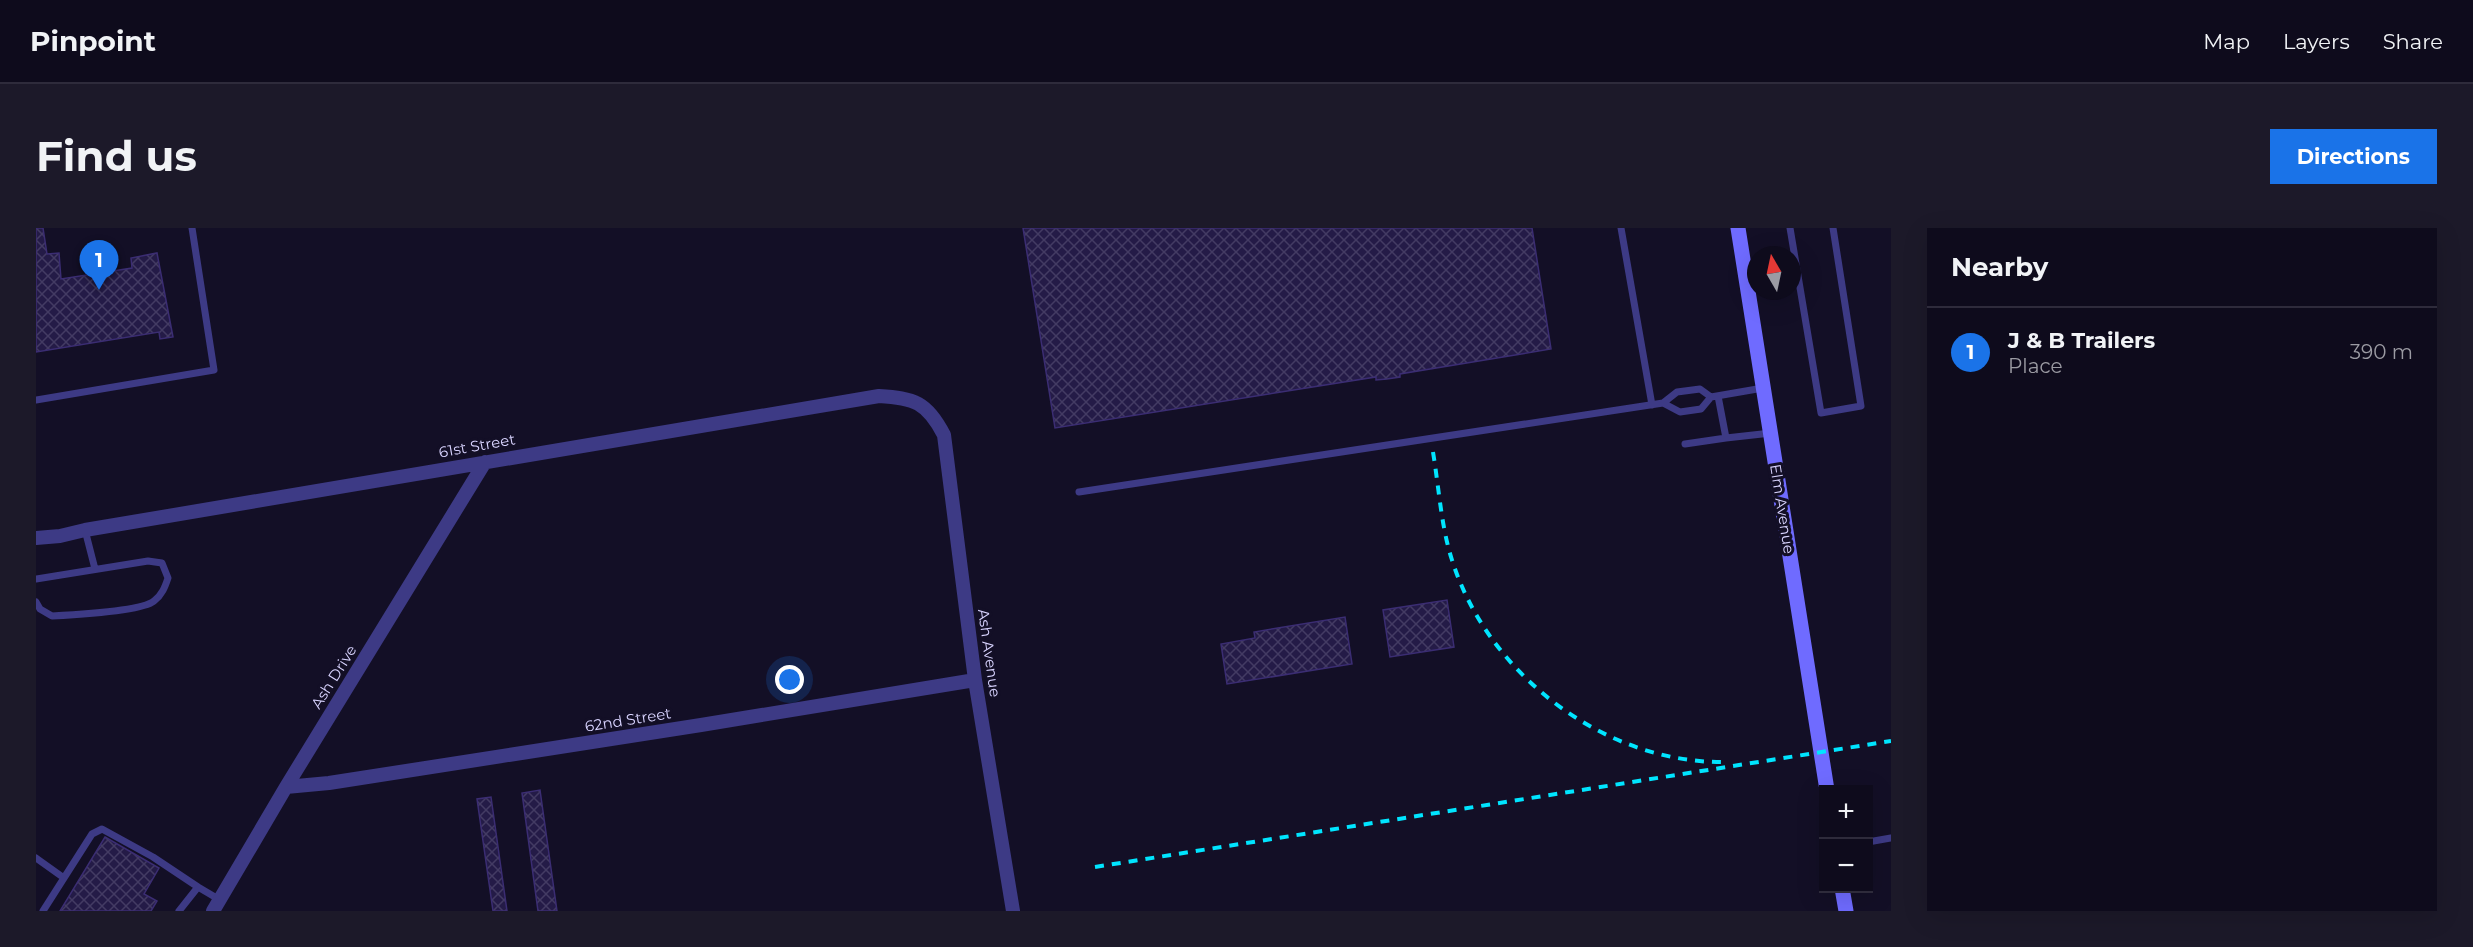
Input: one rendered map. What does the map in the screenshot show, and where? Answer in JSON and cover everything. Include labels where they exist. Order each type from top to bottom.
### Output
[{"type":"street","name":"Elm Avenue","points":[[1738,228],[1826,785]]},
{"type":"street","name":"61st Street","points":[[36,538],[60,536],[879,396],[905,398],[923,405]]},
{"type":"street","name":"Ash Avenue","points":[[923,405],[936,418],[944,435],[975,680],[1013,911]]},
{"type":"street","name":"Ash Drive","points":[[217,905],[286,787],[485,462]]},
{"type":"street","name":"62nd Street","points":[[286,787],[329,783],[975,680]]},
{"type":"street","points":[[1843,893],[1846,911]]},
{"type":"lane","points":[[36,400],[214,370],[192,228]]},
{"type":"lane","points":[[1621,228],[1652,405]]},
{"type":"lane","points":[[1790,228],[1821,413],[1862,406],[1833,228]]},
{"type":"lane","points":[[1663,403],[1680,412],[1701,409],[1715,396],[1763,388]]},
{"type":"lane","points":[[1079,492],[1652,405],[1663,403],[1677,392],[1700,389],[1715,396]]},
{"type":"lane","points":[[1715,396],[1726,438]]},
{"type":"lane","points":[[1685,444],[1770,433]]},
{"type":"lane","points":[[85,530],[94,569]]},
{"type":"lane","points":[[36,579],[148,561],[162,563],[168,578],[162,593],[152,603],[52,616],[40,609],[36,602]]},
{"type":"lane","points":[[43,911],[92,834],[102,829],[153,857],[198,887],[217,905]]},
{"type":"lane","points":[[1873,841],[1891,838]]},
{"type":"lane","points":[[36,858],[64,878]]},
{"type":"lane","points":[[179,911],[198,887]]},
{"type":"building","points":[[36,228],[43,228],[47,254],[59,253],[61,279],[132,268],[131,258],[157,253],[173,337],[160,339],[159,332],[36,352]]},
{"type":"building","points":[[1023,228],[1532,228],[1551,349],[1400,374],[1400,377],[1376,380],[1376,377],[1055,428]]},
{"type":"building","points":[[1447,600],[1454,647],[1390,657],[1383,610]]},
{"type":"building","points":[[1345,617],[1352,664],[1227,684],[1221,644],[1255,638],[1254,632]]},
{"type":"building","points":[[540,790],[557,911],[538,911],[522,793]]},
{"type":"building","points":[[491,797],[507,911],[493,911],[477,799]]},
{"type":"building","points":[[105,837],[159,868],[144,894],[157,901],[151,911],[60,911]]},
{"type":"railway","points":[[1433,452],[1443,520],[1452,560],[1469,602],[1493,640],[1523,675],[1558,705],[1597,730],[1638,748],[1683,759],[1728,762]]},
{"type":"railway","points":[[1095,867],[1891,741]]},
{"type":"place","name":"J & B Trailers","points":[[99,290]]}]
